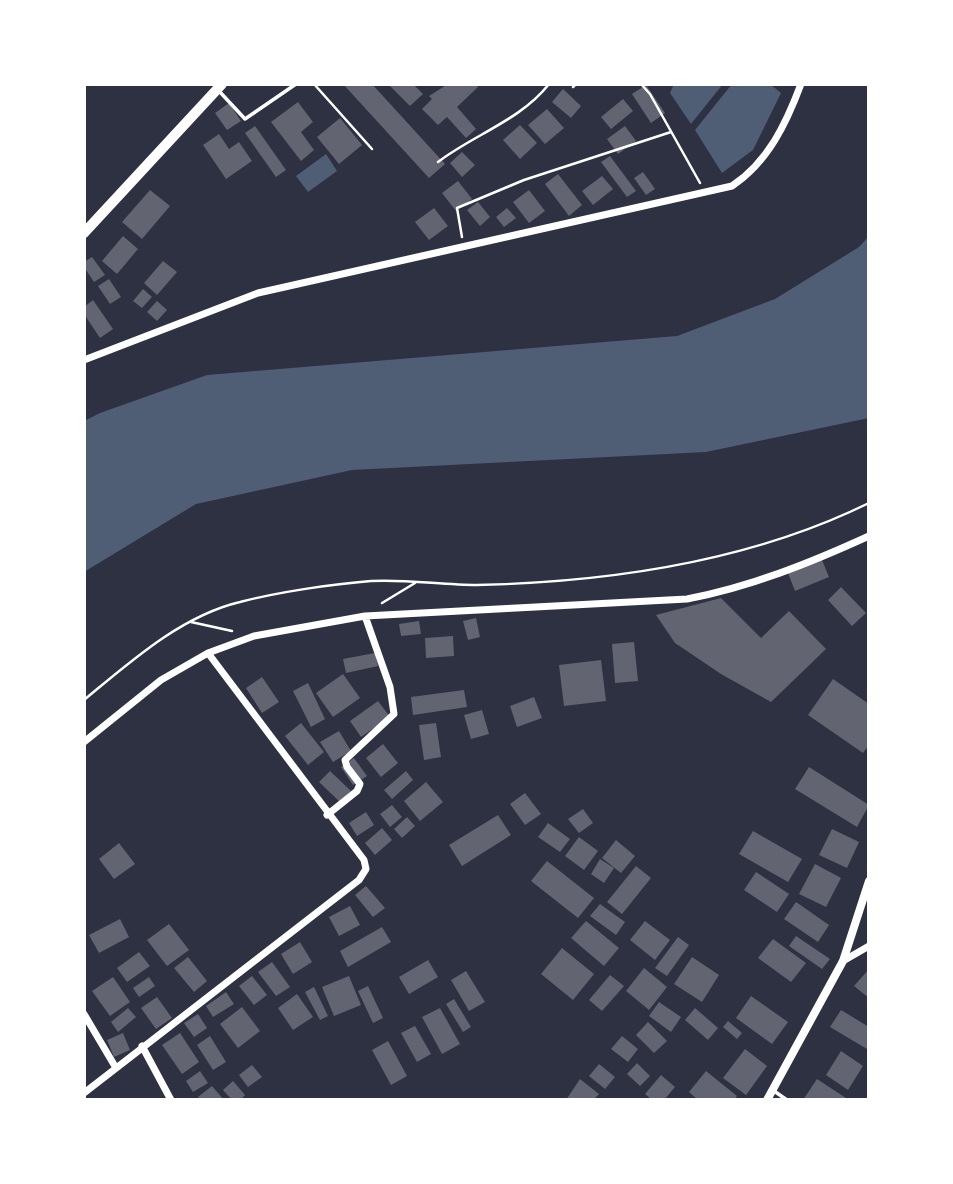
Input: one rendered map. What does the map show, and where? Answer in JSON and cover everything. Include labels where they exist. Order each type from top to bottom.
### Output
[{"type":"highway","points":[[84,233],[220,87]]},
{"type":"street","points":[[84,360],[258,293],[732,186],[752,172],[788,117],[801,84]]},
{"type":"street","points":[[84,742],[161,680],[208,653],[254,636],[365,617],[687,599],[728,591],[795,568],[869,536]]},
{"type":"street","points":[[327,815],[357,791],[359,784],[345,761],[394,714],[390,687],[365,617]]},
{"type":"street","points":[[84,1093],[359,880],[366,869],[364,860],[327,815],[208,653]]},
{"type":"street","points":[[767,1100],[843,961],[869,881]]},
{"type":"street","points":[[843,961],[869,946]]},
{"type":"street","points":[[84,1014],[116,1068]]},
{"type":"street","points":[[142,1046],[171,1100]]},
{"type":"lane","points":[[220,87],[245,118],[296,84]]},
{"type":"lane","points":[[772,1090],[787,1100]]},
{"type":"path","points":[[314,84],[372,149]]},
{"type":"path","points":[[438,162],[466,141],[510,118],[540,95],[549,84]]},
{"type":"path","points":[[641,84],[650,94],[704,192]]},
{"type":"path","points":[[464,247],[457,208],[524,180],[671,132]]},
{"type":"path","points":[[84,700],[145,651],[191,622],[239,602],[372,581],[477,585],[665,570],[823,526],[869,503]]},
{"type":"path","points":[[382,603],[417,583]]},
{"type":"path","points":[[191,622],[254,636]]},
{"type":"water","points":[[674,84],[723,84],[691,124],[670,93]]},
{"type":"water","points":[[732,84],[770,84],[781,93],[753,150],[722,173],[695,130]]},
{"type":"water","points":[[326,154],[337,171],[308,192],[296,176]]},
{"type":"water","points":[[869,236],[869,418],[706,452],[352,470],[196,504],[84,572],[84,421],[100,413],[207,375],[677,336],[775,299],[859,247]]},
{"type":"building","points":[[343,84],[372,84],[445,164],[429,178]]},
{"type":"building","points":[[388,84],[413,84],[423,94],[410,106]]},
{"type":"building","points":[[448,84],[476,84],[478,87],[457,107],[476,129],[466,138],[447,117],[438,125],[422,109],[432,99],[429,96]]},
{"type":"building","points":[[646,85],[665,113],[651,123],[632,94]]},
{"type":"building","points":[[563,89],[581,106],[571,118],[552,102]]},
{"type":"building","points":[[623,99],[633,111],[611,129],[601,117]]},
{"type":"building","points":[[298,102],[313,122],[301,132],[314,150],[301,161],[271,122]]},
{"type":"building","points":[[229,103],[241,121],[227,130],[215,113]]},
{"type":"building","points":[[547,109],[564,128],[545,144],[528,125]]},
{"type":"building","points":[[340,118],[362,145],[339,164],[317,137]]},
{"type":"building","points":[[520,125],[537,143],[520,159],[503,140]]},
{"type":"building","points":[[255,126],[286,170],[276,177],[245,133]]},
{"type":"building","points":[[625,126],[636,141],[618,154],[607,139]]},
{"type":"building","points":[[219,134],[229,149],[239,142],[252,161],[226,179],[203,145]]},
{"type":"building","points":[[462,152],[475,165],[462,177],[450,163]]},
{"type":"building","points":[[610,156],[636,191],[627,197],[601,162]]},
{"type":"building","points":[[643,172],[655,189],[646,195],[634,178]]},
{"type":"building","points":[[558,174],[582,205],[569,216],[545,184]]},
{"type":"building","points":[[602,176],[613,189],[593,205],[582,191]]},
{"type":"building","points":[[458,181],[472,199],[456,211],[442,193]]},
{"type":"building","points":[[150,190],[170,206],[142,239],[122,222]]},
{"type":"building","points":[[529,190],[545,211],[529,223],[513,202]]},
{"type":"building","points":[[478,202],[490,217],[480,226],[467,210]]},
{"type":"building","points":[[434,208],[448,226],[429,240],[415,222]]},
{"type":"building","points":[[507,208],[516,218],[504,227],[496,217]]},
{"type":"building","points":[[123,236],[138,249],[117,274],[102,261]]},
{"type":"building","points":[[92,257],[105,275],[94,282],[84,267],[84,262]]},
{"type":"building","points":[[163,261],[177,272],[157,295],[144,283]]},
{"type":"building","points":[[109,279],[121,297],[110,304],[98,286]]},
{"type":"building","points":[[143,289],[152,297],[142,308],[133,301]]},
{"type":"building","points":[[93,300],[113,329],[100,338],[84,314],[84,307]]},
{"type":"building","points":[[157,301],[167,310],[157,321],[147,312]]},
{"type":"building","points":[[822,560],[829,577],[795,591],[788,573]]},
{"type":"building","points":[[841,587],[866,613],[852,626],[828,600]]},
{"type":"building","points":[[721,598],[761,638],[789,611],[826,649],[771,702],[721,674],[675,643],[656,615]]},
{"type":"building","points":[[476,618],[480,637],[468,640],[463,621]]},
{"type":"building","points":[[419,621],[421,634],[401,636],[399,624]]},
{"type":"building","points":[[453,636],[454,656],[426,658],[425,638]]},
{"type":"building","points":[[634,642],[638,681],[615,683],[612,644]]},
{"type":"building","points":[[375,653],[378,666],[346,673],[343,659]]},
{"type":"building","points":[[601,660],[606,701],[564,706],[559,665]]},
{"type":"building","points":[[343,674],[360,698],[333,717],[316,693]]},
{"type":"building","points":[[262,677],[279,702],[262,713],[246,688]]},
{"type":"building","points":[[833,679],[869,704],[869,745],[863,753],[808,715]]},
{"type":"building","points":[[308,683],[325,719],[311,727],[293,691]]},
{"type":"building","points":[[464,690],[467,707],[413,715],[411,697]]},
{"type":"building","points":[[534,697],[542,718],[517,727],[510,706]]},
{"type":"building","points":[[378,701],[390,717],[361,737],[350,721]]},
{"type":"building","points":[[482,710],[489,734],[471,739],[464,715]]},
{"type":"building","points":[[301,723],[324,752],[308,765],[285,736]]},
{"type":"building","points":[[436,723],[441,757],[424,760],[419,725]]},
{"type":"building","points":[[339,731],[351,751],[333,762],[320,742]]},
{"type":"building","points":[[383,744],[398,763],[381,777],[366,758]]},
{"type":"building","points":[[354,758],[367,776],[353,785],[341,767]]},
{"type":"building","points":[[809,767],[869,805],[857,827],[795,789]]},
{"type":"building","points":[[330,771],[351,791],[340,802],[319,782]]},
{"type":"building","points":[[406,771],[413,780],[392,799],[384,790]]},
{"type":"building","points":[[426,782],[443,802],[420,821],[404,801]]},
{"type":"building","points":[[525,793],[541,814],[525,825],[510,804]]},
{"type":"building","points":[[392,805],[402,817],[390,827],[380,814]]},
{"type":"building","points":[[583,809],[593,823],[579,833],[568,819]]},
{"type":"building","points":[[366,812],[374,825],[357,836],[349,823]]},
{"type":"building","points":[[498,815],[511,835],[462,866],[449,845]]},
{"type":"building","points":[[407,817],[415,826],[402,838],[394,829]]},
{"type":"building","points":[[548,823],[570,839],[560,852],[538,837]]},
{"type":"building","points":[[382,828],[392,840],[375,855],[365,843]]},
{"type":"building","points":[[832,829],[859,842],[847,868],[819,855]]},
{"type":"building","points":[[753,831],[802,859],[788,882],[739,854]]},
{"type":"building","points":[[579,837],[598,851],[584,870],[565,856]]},
{"type":"building","points":[[616,840],[635,856],[621,873],[602,858]]},
{"type":"building","points":[[119,843],[135,864],[114,879],[99,859]]},
{"type":"building","points":[[600,859],[614,868],[604,883],[591,874]]},
{"type":"building","points":[[547,861],[594,898],[578,918],[531,881]]},
{"type":"building","points":[[815,864],[841,878],[826,907],[799,894]]},
{"type":"building","points":[[636,866],[651,878],[622,914],[607,902]]},
{"type":"building","points":[[756,872],[789,894],[777,912],[744,890]]},
{"type":"building","points":[[366,886],[385,908],[373,917],[355,895]]},
{"type":"building","points":[[796,902],[829,925],[818,942],[784,919]]},
{"type":"building","points":[[600,904],[625,922],[616,935],[590,916]]},
{"type":"building","points":[[350,906],[360,925],[339,936],[329,917]]},
{"type":"building","points":[[120,919],[129,937],[99,953],[89,935]]},
{"type":"building","points":[[586,921],[619,948],[604,966],[571,938]]},
{"type":"building","points":[[645,921],[670,940],[655,960],[630,940]]},
{"type":"building","points":[[169,924],[189,950],[167,966],[147,940]]},
{"type":"building","points":[[382,927],[391,942],[348,967],[340,951]]},
{"type":"building","points":[[796,936],[830,959],[822,969],[789,946]]},
{"type":"building","points":[[678,937],[689,945],[667,976],[655,968]]},
{"type":"building","points":[[773,939],[806,963],[791,982],[758,958]]},
{"type":"building","points":[[300,942],[312,962],[293,974],[281,954]]},
{"type":"building","points":[[562,948],[594,974],[573,1000],[541,974]]},
{"type":"building","points":[[139,952],[150,966],[127,982],[117,968]]},
{"type":"building","points":[[188,957],[207,981],[194,992],[174,968]]},
{"type":"building","points":[[692,957],[719,975],[702,1002],[674,984]]},
{"type":"building","points":[[428,960],[438,977],[409,994],[399,977]]},
{"type":"building","points":[[272,962],[290,987],[276,996],[258,972]]},
{"type":"building","points":[[644,968],[667,987],[649,1010],[626,991]]},
{"type":"building","points":[[869,969],[869,998],[854,986]]},
{"type":"building","points":[[466,971],[485,1002],[469,1011],[451,980]]},
{"type":"building","points":[[610,975],[624,986],[602,1011],[589,1000]]},
{"type":"building","points":[[252,976],[267,995],[254,1005],[239,986]]},
{"type":"building","points":[[349,976],[361,1005],[334,1016],[322,987]]},
{"type":"building","points":[[113,977],[130,1002],[110,1016],[92,991]]},
{"type":"building","points":[[149,977],[155,986],[139,997],[133,988]]},
{"type":"building","points":[[368,986],[383,1018],[373,1023],[358,991]]},
{"type":"building","points":[[314,987],[328,1016],[320,1020],[305,992]]},
{"type":"building","points":[[226,992],[234,1004],[213,1017],[206,1006]]},
{"type":"building","points":[[297,994],[313,1017],[293,1030],[278,1008]]},
{"type":"building","points":[[751,996],[788,1022],[772,1044],[736,1018]]},
{"type":"building","points":[[157,997],[172,1018],[156,1029],[141,1008]]},
{"type":"building","points":[[454,999],[471,1027],[463,1032],[446,1004]]},
{"type":"building","points":[[659,1002],[681,1017],[671,1032],[649,1016]]},
{"type":"building","points":[[242,1007],[260,1031],[238,1048],[220,1024]]},
{"type":"building","points":[[128,1008],[136,1017],[118,1032],[111,1022]]},
{"type":"building","points":[[440,1008],[460,1044],[442,1054],[422,1017]]},
{"type":"building","points":[[695,1008],[718,1028],[708,1040],[685,1020]]},
{"type":"building","points":[[841,1010],[869,1027],[867,1049],[830,1027]]},
{"type":"building","points":[[198,1014],[207,1028],[194,1037],[184,1023]]},
{"type":"building","points":[[728,1021],[742,1033],[737,1039],[723,1027]]},
{"type":"building","points":[[648,1022],[667,1041],[654,1053],[636,1035]]},
{"type":"building","points":[[415,1026],[431,1054],[417,1062],[401,1033]]},
{"type":"building","points":[[123,1033],[130,1050],[114,1057],[107,1040]]},
{"type":"building","points":[[180,1033],[199,1062],[182,1074],[162,1045]]},
{"type":"building","points":[[210,1036],[226,1062],[213,1070],[197,1045]]},
{"type":"building","points":[[622,1036],[638,1049],[628,1062],[611,1049]]},
{"type":"building","points":[[388,1041],[407,1076],[391,1085],[372,1050]]},
{"type":"building","points":[[745,1049],[767,1066],[746,1095],[723,1078]]},
{"type":"building","points":[[841,1051],[863,1066],[848,1090],[826,1075]]},
{"type":"building","points":[[637,1063],[650,1076],[640,1086],[627,1074]]},
{"type":"building","points":[[599,1064],[615,1077],[605,1089],[589,1076]]},
{"type":"building","points":[[252,1065],[262,1077],[248,1087],[239,1075]]},
{"type":"building","points":[[200,1071],[208,1083],[193,1092],[186,1081]]},
{"type":"building","points":[[706,1071],[737,1096],[734,1100],[698,1100],[689,1092]]},
{"type":"building","points":[[661,1075],[675,1087],[664,1100],[652,1100],[645,1094]]},
{"type":"building","points":[[580,1079],[599,1094],[593,1100],[566,1100]]},
{"type":"building","points":[[817,1079],[849,1100],[803,1100]]},
{"type":"building","points":[[233,1081],[245,1095],[240,1100],[232,1100],[223,1090]]},
{"type":"building","points":[[212,1086],[224,1100],[200,1100],[198,1097]]}]
